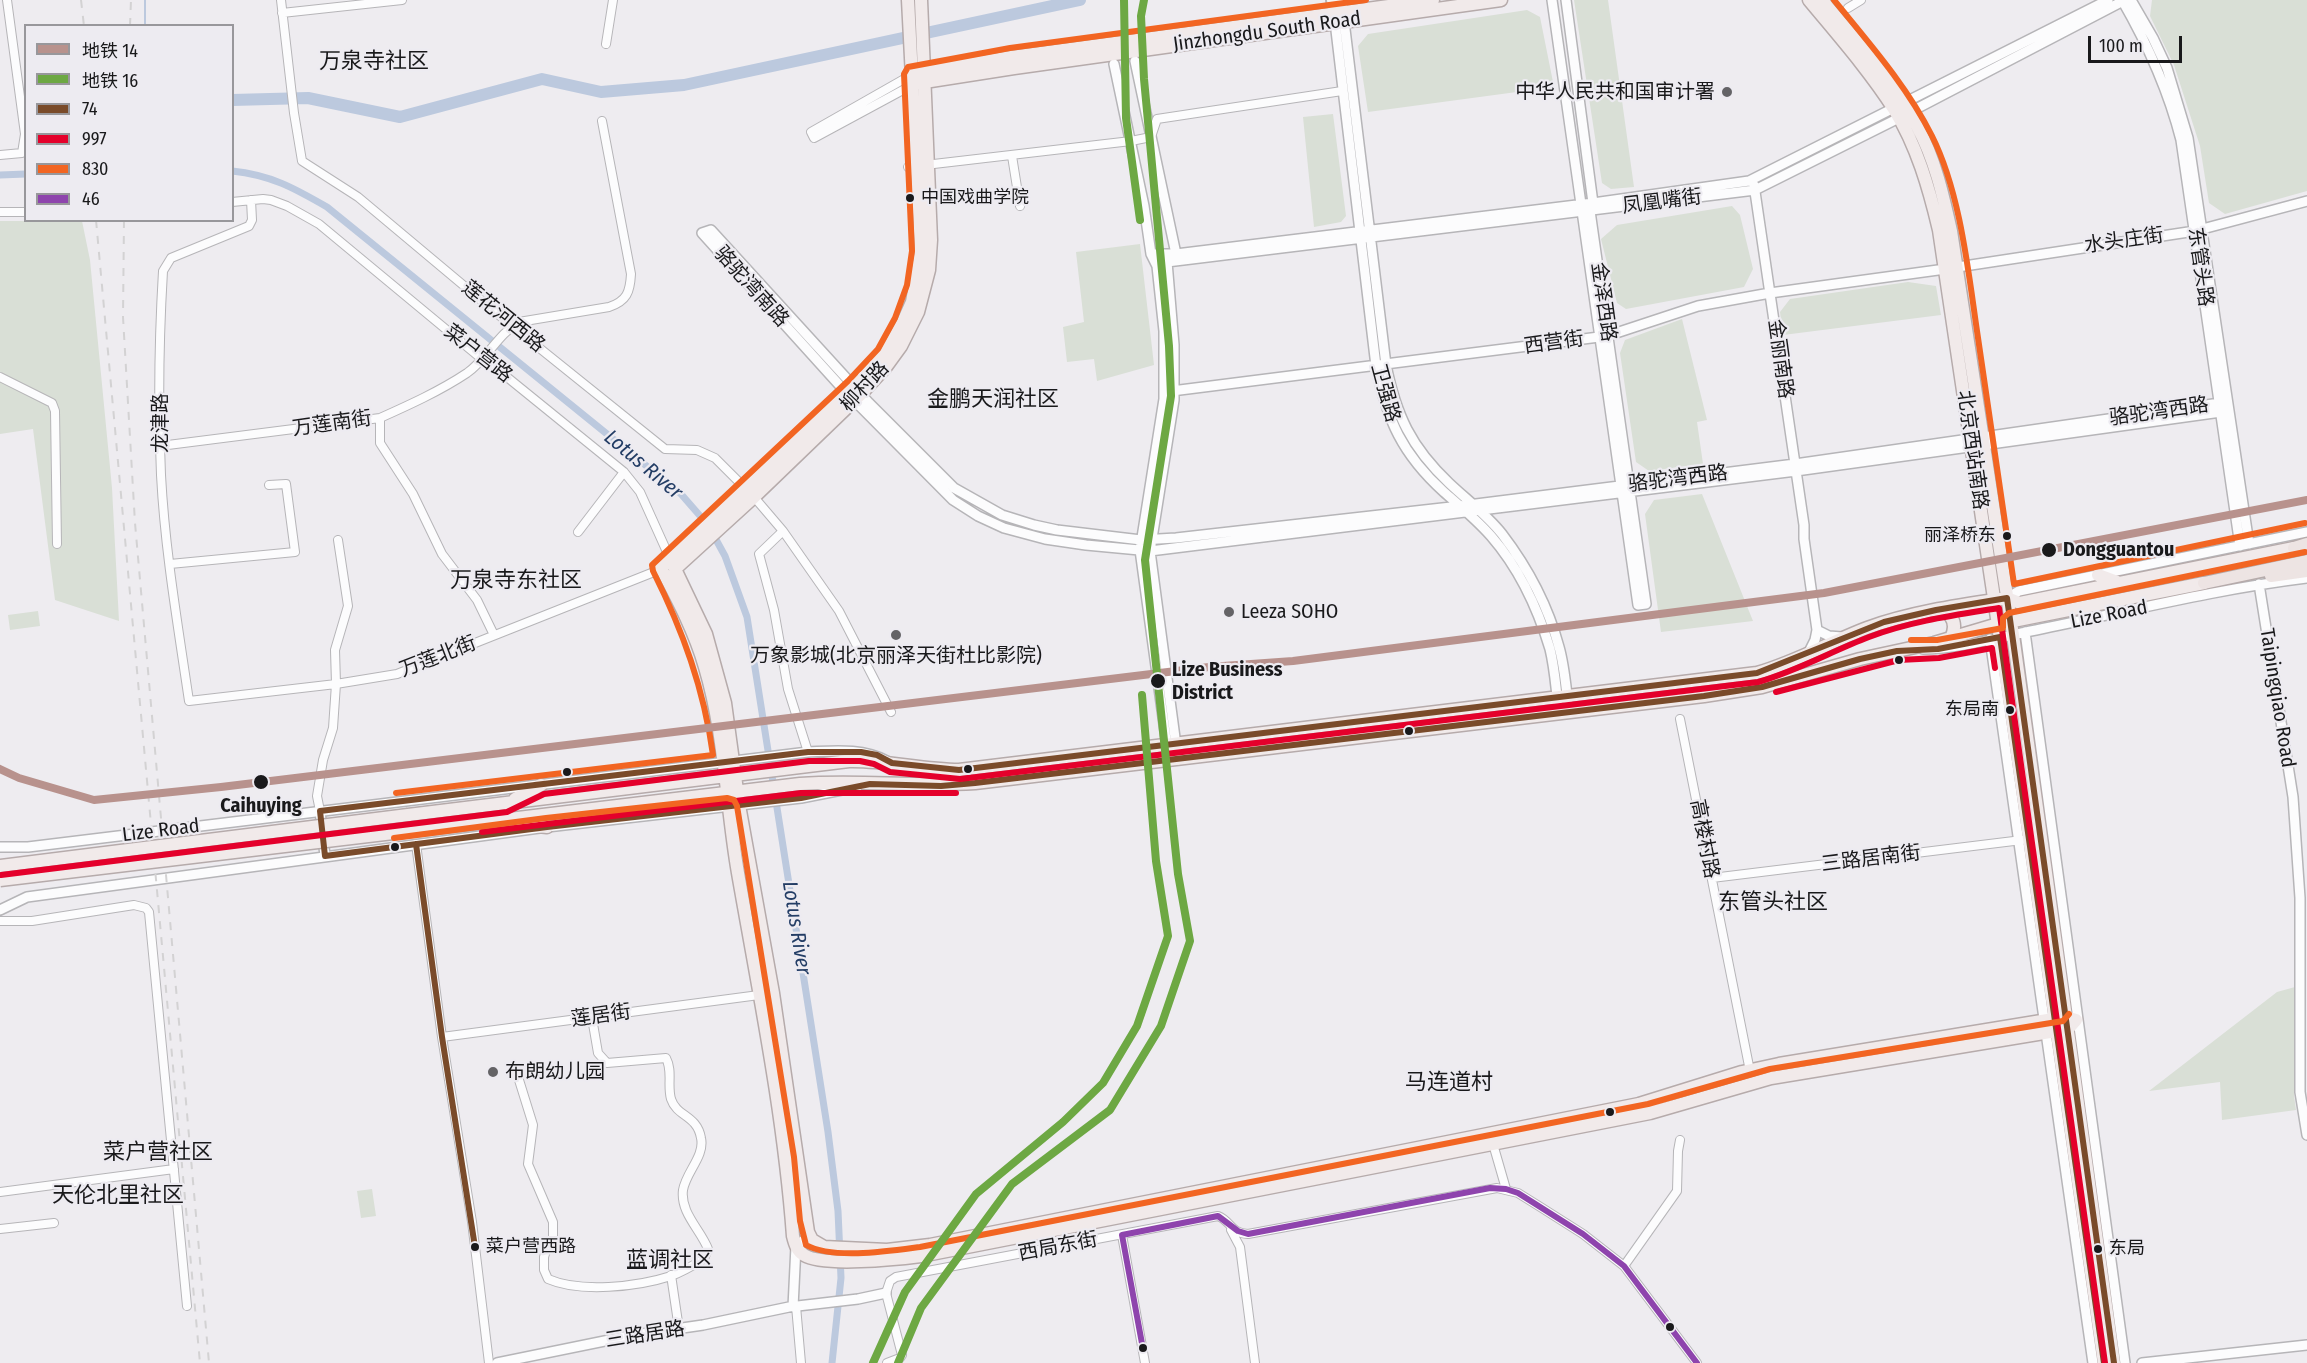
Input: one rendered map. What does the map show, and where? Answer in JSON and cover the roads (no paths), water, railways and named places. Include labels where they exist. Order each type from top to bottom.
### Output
[{"type":"highway","points":[[2294,548],[2307,545]]},
{"type":"highway","name":"Lize Road","points":[[2204,583],[2307,561]]},
{"type":"highway","points":[[2204,583],[2307,571]]},
{"type":"highway","points":[[0,887],[36,875]]},
{"type":"main road","points":[[908,0],[915,18],[918,51],[921,251],[914,294],[903,322],[885,354],[854,394],[700,539],[668,565],[705,665],[734,768],[773,993],[809,1236],[819,1245],[862,1255],[921,1256],[1657,1111],[1759,1080],[2058,1024]]},
{"type":"main road","points":[[915,18],[921,0]]},
{"type":"main road","points":[[1338,11],[1433,0]]},
{"type":"main road","name":"Jinzhongdu South Road","points":[[919,78],[1011,57],[1338,11],[1502,0]]},
{"type":"main road","name":"北京西站南路","points":[[1809,0],[1901,111]]},
{"type":"main road","name":"北京西站南路","points":[[1822,0],[1868,56],[1901,111],[1927,184],[1947,268],[1977,442],[2004,623]]},
{"type":"main road","name":"Lize Road","points":[[0,866],[506,803],[796,760],[892,763],[939,770],[959,770],[1757,673],[1786,664],[1842,637],[1894,620],[2000,599],[2020,603],[2294,548]]},
{"type":"main road","points":[[2098,575],[2119,582]]},
{"type":"main road","name":"Lize Road","points":[[0,880],[800,784],[941,786],[1704,696],[1762,687],[1860,659],[1911,649],[2004,623],[2204,583]]},
{"type":"main road","points":[[1942,610],[1952,615],[1954,621],[1955,628],[1951,638]]},
{"type":"main road","points":[[2004,623],[2104,1363]]},
{"type":"main road","points":[[2007,636],[2024,840],[2058,1024],[2114,1363]]},
{"type":"main road","points":[[506,803],[541,785]]},
{"type":"main road","points":[[739,805],[759,995],[786,1164],[796,1246],[807,1257],[824,1260],[930,1245],[1639,1104],[1759,1068],[2058,1024]]},
{"type":"main road","points":[[497,822],[547,827]]},
{"type":"street","points":[[7,0],[24,127]]},
{"type":"street","name":"莲花河西路","points":[[281,0],[302,161],[358,197],[512,326],[665,449],[683,448],[715,458],[750,492],[783,531],[839,611],[891,712]]},
{"type":"street","points":[[282,13],[402,0]]},
{"type":"street","points":[[606,44],[613,0]]},
{"type":"street","name":"金泽西路","points":[[1566,0],[1587,208],[1603,337],[1642,605]]},
{"type":"street","points":[[1848,9],[1861,0]]},
{"type":"street","name":"凤凰嘴街","points":[[1901,111],[2108,0]]},
{"type":"street","name":"凤凰嘴街","points":[[1151,254],[1176,254],[1587,208],[1752,186],[2125,0]]},
{"type":"street","name":"东管头路","points":[[2125,0],[2153,56],[2172,106],[2181,140],[2199,230],[2244,545]]},
{"type":"street","name":"金泽西路","points":[[1553,1],[1587,208]]},
{"type":"street","name":"卫强路","points":[[1338,11],[1342,91],[1365,233]]},
{"type":"street","name":"卫强路","points":[[1338,11],[1387,412],[1399,438],[1416,463],[1460,506],[1474,509]]},
{"type":"street","points":[[1135,61],[1176,254],[1167,262],[1174,345],[1145,550],[1174,760]]},
{"type":"street","points":[[1114,64],[1131,141],[1151,254],[1157,266],[1169,392]]},
{"type":"street","name":"Jinzhongdu South Road","points":[[902,78],[919,78],[814,138],[811,132],[902,78]]},
{"type":"street","points":[[1150,137],[1157,119],[1342,91]]},
{"type":"street","points":[[512,326],[530,319],[609,307],[619,303],[628,295],[631,274],[602,121]]},
{"type":"street","points":[[918,166],[1150,137]]},
{"type":"street","points":[[0,155],[22,153],[24,140]]},
{"type":"street","points":[[1012,156],[1020,206]]},
{"type":"street","name":"金丽南路","points":[[1752,186],[1793,468],[1798,525],[1803,539],[1817,630]]},
{"type":"street","name":"龙津路","points":[[189,701],[170,564],[160,446],[163,271],[171,258],[249,226],[252,220],[251,200]]},
{"type":"street","name":"菜户营路","points":[[234,202],[271,200],[319,224],[624,472],[640,492],[668,565]]},
{"type":"street","name":"水头庄街","points":[[1947,268],[2199,230],[2307,201]]},
{"type":"street","points":[[0,212],[24,212]]},
{"type":"street","name":"骆驼湾南路","points":[[1145,550],[1045,539],[1005,528],[966,510],[945,492],[702,233],[711,230],[854,394],[954,488],[1002,515],[1057,530],[1146,540]]},
{"type":"street","name":"凤凰嘴街","points":[[1157,266],[1167,262],[1365,233]]},
{"type":"street","name":"西营街","points":[[1169,392],[1603,337],[1683,310],[1768,293],[1947,268]]},
{"type":"street","name":"万莲南街","points":[[160,446],[380,418],[411,404],[467,373],[485,357],[512,326]]},
{"type":"street","name":"卫强路","points":[[1381,365],[1396,407],[1415,443],[1442,476],[1474,509],[1501,532],[1518,556],[1544,603],[1560,649],[1564,711]]},
{"type":"street","points":[[0,377],[51,403],[55,411],[57,544]]},
{"type":"street","name":"骆驼湾西路","points":[[1145,550],[1793,468],[2223,407]]},
{"type":"street","points":[[380,418],[380,443],[385,453],[407,483],[442,555],[477,600],[494,635]]},
{"type":"street","points":[[578,532],[624,472]]},
{"type":"street","points":[[170,564],[295,552],[286,484],[268,485]]},
{"type":"street","points":[[1146,540],[1460,506]]},
{"type":"street","points":[[783,531],[759,554],[774,610],[788,689],[808,752]]},
{"type":"street","name":"Lize Road","points":[[2000,599],[2019,591],[2307,532]]},
{"type":"street","points":[[325,856],[317,796],[323,760],[333,728],[336,684],[335,650],[348,606],[338,540]]},
{"type":"street","name":"万莲北街","points":[[189,701],[336,684],[397,674],[668,565]]},
{"type":"street","name":"Lize Road","points":[[1911,649],[1938,649],[2259,584],[2307,579]]},
{"type":"street","name":"Taipingqiao Road","points":[[2259,584],[2293,797],[2300,898],[2300,1092],[2307,1135]]},
{"type":"street","points":[[1807,654],[1815,640],[1817,630],[1829,636],[1842,637]]},
{"type":"street","name":"高楼村路","points":[[1680,719],[1749,1066]]},
{"type":"street","name":"Lize Road","points":[[796,760],[808,752],[861,752],[877,755],[892,763]]},
{"type":"street","name":"Lize Road","points":[[0,847],[28,848],[541,785],[734,768]]},
{"type":"street","name":"Lize Road","points":[[3,908],[27,897],[547,827],[801,798],[870,784]]},
{"type":"street","name":"三路居南街","points":[[1712,879],[2024,840]]},
{"type":"street","points":[[416,844],[442,1037],[472,1222],[489,1363]]},
{"type":"street","points":[[0,921],[32,921],[134,905],[148,909],[188,1306]]},
{"type":"street","name":"莲居街","points":[[442,1037],[759,995]]},
{"type":"street","points":[[519,1080],[533,1125],[528,1164],[553,1222],[553,1238],[544,1257],[544,1270],[548,1279],[574,1286],[634,1284],[672,1275],[704,1259],[708,1249],[704,1237],[689,1217],[683,1191],[701,1148],[702,1139],[694,1121],[678,1111],[671,1100],[670,1065],[666,1058],[607,1063],[598,1053],[592,1018]]},
{"type":"street","points":[[2058,1024],[2082,1280],[2093,1363]]},
{"type":"street","points":[[2058,1024],[2125,1363]]},
{"type":"street","points":[[1624,1266],[1677,1191],[1680,1140]]},
{"type":"street","points":[[1493,1144],[1506,1189]]},
{"type":"street","points":[[0,1192],[174,1170]]},
{"type":"street","name":"西局东街","points":[[886,1293],[891,1280],[898,1276],[1218,1216],[1239,1233],[1248,1234],[1490,1188],[1506,1189],[1518,1193],[1583,1234],[1624,1266],[1697,1363]]},
{"type":"street","points":[[0,1229],[54,1223]]},
{"type":"street","points":[[1231,1228],[1240,1246],[1255,1363]]},
{"type":"street","points":[[1122,1235],[1145,1363]]},
{"type":"street","points":[[801,1363],[795,1307],[796,1246],[809,1236]]},
{"type":"street","points":[[2082,1280],[2088,1246]]},
{"type":"street","points":[[672,1275],[679,1329]]},
{"type":"street","points":[[886,1293],[902,1355],[887,1363]]},
{"type":"street","name":"三路居路","points":[[497,1363],[634,1335],[886,1293]]},
{"type":"street","points":[[2142,1363],[2307,1345]]},
{"type":"waterway","points":[[145,0],[145,24]]},
{"type":"waterway","points":[[234,100],[308,98],[400,117],[542,79],[601,92],[684,85],[1080,0]]},
{"type":"waterway","name":"Lotus River","points":[[234,171],[282,183],[327,207],[681,494],[708,525],[725,556],[747,617],[828,1132],[838,1211],[841,1278],[832,1363]]},
{"type":"waterway","name":"Lotus River","points":[[0,175],[24,174]]},
{"type":"railway","points":[[81,0],[84,24]]},
{"type":"railway","points":[[130,24],[131,0]]},
{"type":"railway","points":[[96,222],[200,1363]]},
{"type":"railway","points":[[124,222],[123,317],[135,523],[209,1363]]},
{"type":"metro line","name":"16","points":[[1124,0],[1126,118],[1140,220]]},
{"type":"metro line","name":"16","points":[[898,1363],[921,1308],[1012,1184],[1110,1110],[1161,1026],[1190,941],[1178,874],[1145,560],[1171,396],[1169,346],[1144,79],[1141,16],[1144,0]]},
{"type":"metro line","name":"14","points":[[0,769],[19,778],[94,800],[221,787],[1209,667],[1293,661],[1824,593],[2307,500]]},
{"type":"metro line","name":"16","points":[[873,1363],[905,1292],[976,1194],[1063,1122],[1103,1083],[1137,1026],[1168,936],[1156,861],[1142,695]]},
{"type":"place","name":"中华人民共和国审计署","points":[[1727,92]]},
{"type":"place","name":"中国戏曲学院","points":[[910,198]]},
{"type":"place","name":"丽泽桥东","points":[[2007,536]]},
{"type":"place","name":"Dongguantou","points":[[2049,550]]},
{"type":"place","name":"Leeza SOHO","points":[[1229,612]]},
{"type":"place","name":"万象影城(北京丽泽天街杜比影院)","points":[[896,635]]},
{"type":"place","name":"Lize Business District","points":[[1158,681]]},
{"type":"place","name":"东局南","points":[[2010,710]]},
{"type":"place","name":"Caihuying","points":[[261,782]]},
{"type":"place","name":"布朗幼儿园","points":[[493,1072]]},
{"type":"place","name":"菜户营西路","points":[[475,1247]]},
{"type":"place","name":"东局","points":[[2098,1249]]},
{"type":"district","name":"万泉寺社区","points":[[374,62]]},
{"type":"district","name":"金鹏天润社区","points":[[993,400]]},
{"type":"district","name":"万泉寺东社区","points":[[516,581]]},
{"type":"district","name":"东管头社区","points":[[1773,903]]},
{"type":"district","name":"马连道村","points":[[1449,1083]]},
{"type":"district","name":"菜户营社区","points":[[158,1153]]},
{"type":"district","name":"天伦北里社区","points":[[118,1196]]},
{"type":"district","name":"蓝调社区","points":[[670,1261]]}]
